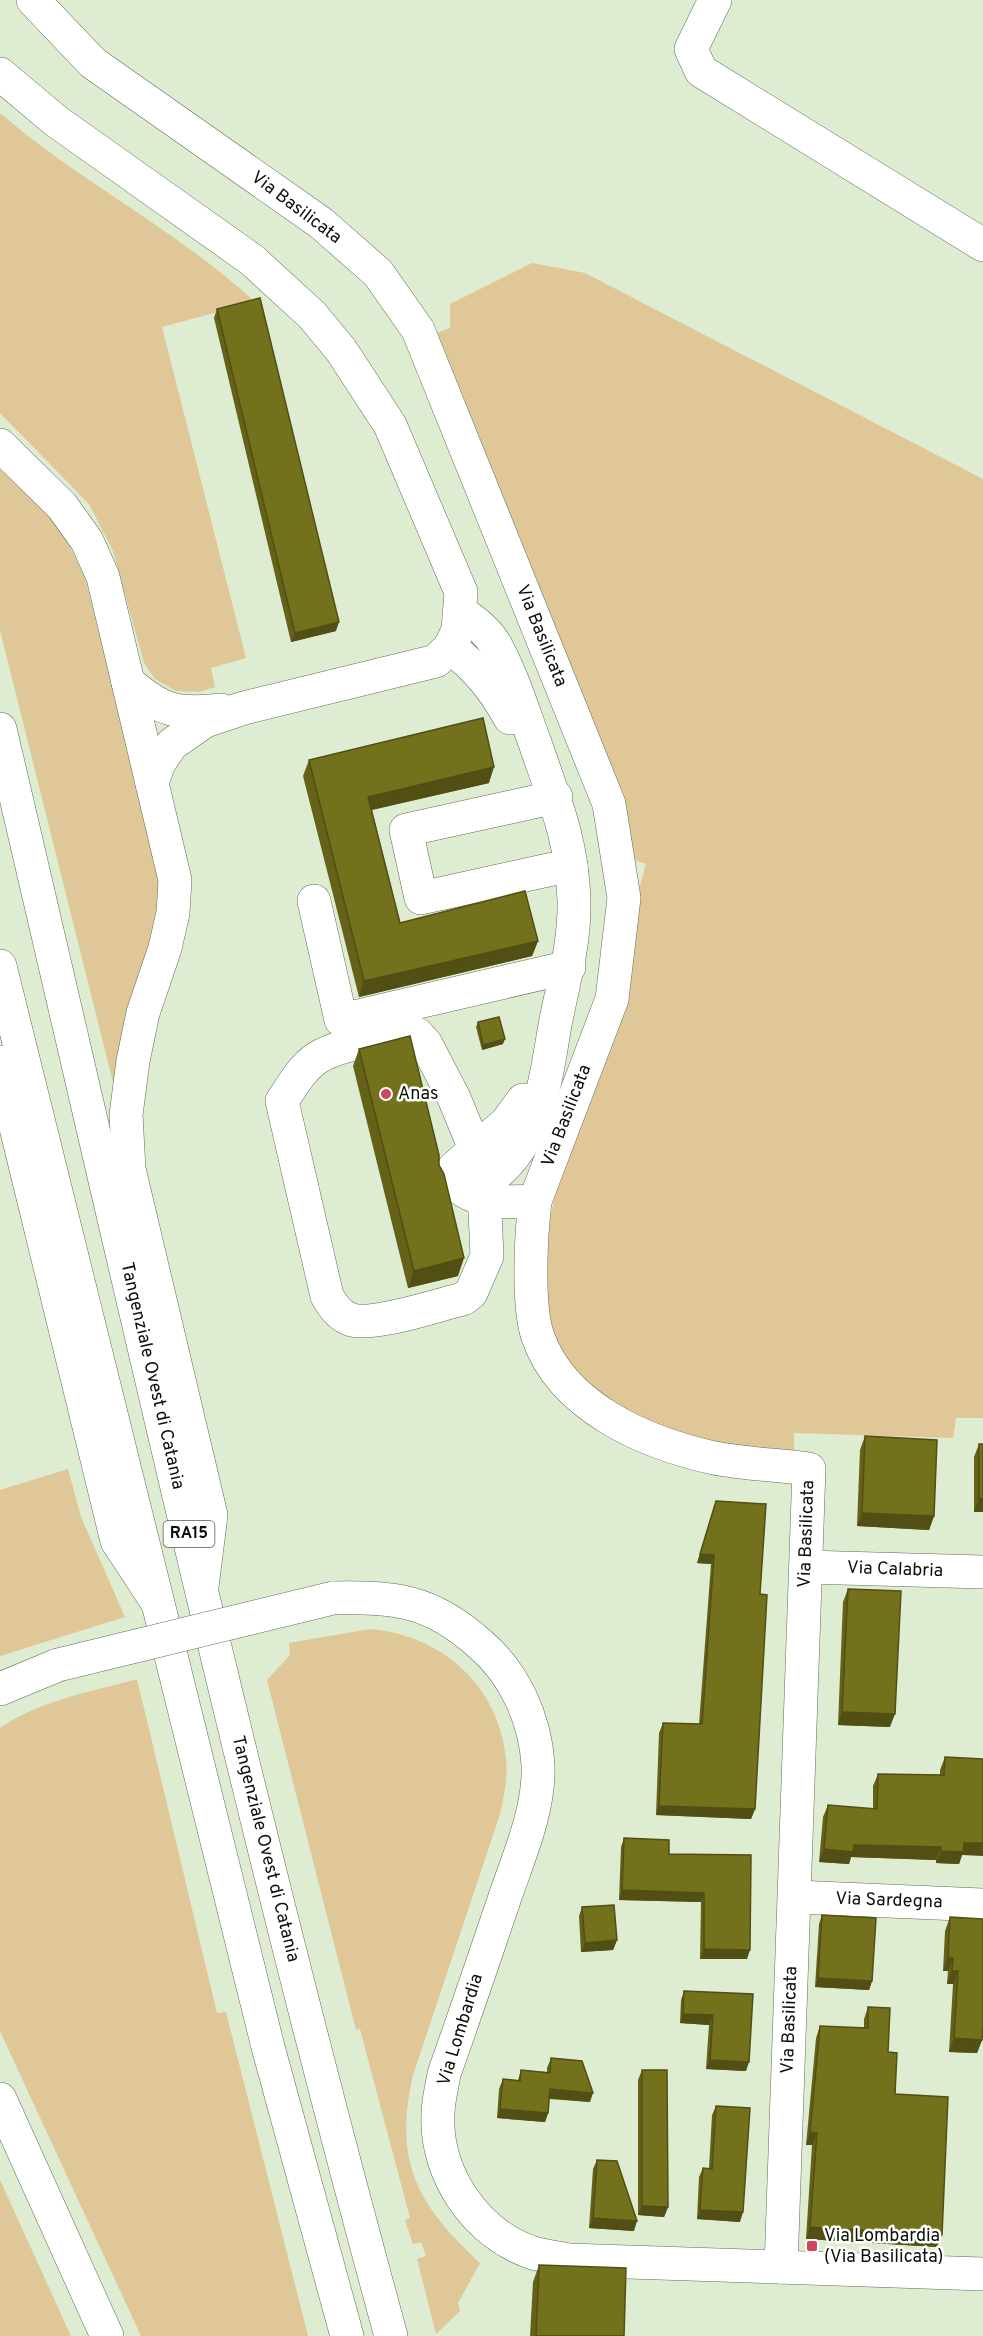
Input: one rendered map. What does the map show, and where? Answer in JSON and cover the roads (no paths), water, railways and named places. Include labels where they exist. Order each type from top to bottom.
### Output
[{"type":"main road","name":"Via Basilicata","points":[[33,0],[93,63],[329,230],[378,273],[417,330],[609,804],[624,898],[612,999],[535,1201],[531,1233],[531,1281],[537,1334],[546,1358],[560,1378],[578,1397],[628,1427],[667,1444],[715,1458],[809,1469],[781,2266]]},
{"type":"main road","points":[[715,0],[692,49],[700,70],[983,245]]},
{"type":"main road","points":[[0,74],[56,121],[252,260],[312,315],[341,350],[390,425],[461,592],[462,612],[459,630],[450,647],[436,661],[244,708],[205,722],[172,744],[159,763],[152,783]]},
{"type":"main road","points":[[0,445],[62,506],[87,541],[103,577],[175,880],[173,914],[165,948],[142,1014],[126,1115],[129,1169],[211,1515],[202,1589]]},
{"type":"main road","points":[[462,612],[484,629],[496,645],[515,688],[556,797],[572,865],[573,936],[569,967],[555,1025],[548,1076],[529,1132],[519,1151],[479,1192]]},
{"type":"main road","points":[[450,647],[473,664],[493,687],[513,723],[542,764]]},
{"type":"main road","points":[[128,682],[150,701],[169,711],[189,714],[244,708]]},
{"type":"main road","name":"Tangenziale Ovest di Catania","points":[[0,729],[202,1589],[311,2036],[391,2336]]},
{"type":"main road","points":[[556,797],[406,830],[421,898],[572,865]]},
{"type":"main road","points":[[314,901],[341,1020],[569,967]]},
{"type":"main road","name":"RA15","points":[[0,966],[268,2047],[347,2336]]},
{"type":"main road","points":[[475,1152],[507,1122],[532,1086],[555,1025]]},
{"type":"main road","points":[[402,1034],[417,1034],[426,1044],[454,1098],[483,1168],[479,1192],[487,1256],[471,1293],[463,1299],[367,1322],[349,1319],[335,1310],[327,1296],[282,1101],[302,1071],[325,1054],[402,1034]]},
{"type":"main road","points":[[0,1062],[117,1541],[158,1604]]},
{"type":"main road","points":[[454,1098],[476,1109],[496,1111],[511,1107],[523,1100]]},
{"type":"main road","points":[[479,1192],[505,1203],[535,1201]]},
{"type":"main road","name":"Via Calabria","points":[[806,1567],[983,1572]]},
{"type":"main road","name":"Via Lombardia","points":[[0,1689],[58,1665],[333,1598],[382,1597],[415,1604],[442,1616],[493,1655],[513,1683],[525,1708],[533,1735],[538,1766],[526,1833],[444,2073],[438,2115],[440,2144],[448,2176],[468,2207],[511,2242],[532,2252],[568,2260],[983,2274]]},
{"type":"main road","name":"Via Sardegna","points":[[795,1897],[983,1905]]},
{"type":"main road","points":[[0,2099],[107,2336]]},
{"type":"place","name":"Anas","points":[[386,1094]]},
{"type":"place","name":"Via Lombardia (Via Basilicata)","points":[[812,2246]]}]
